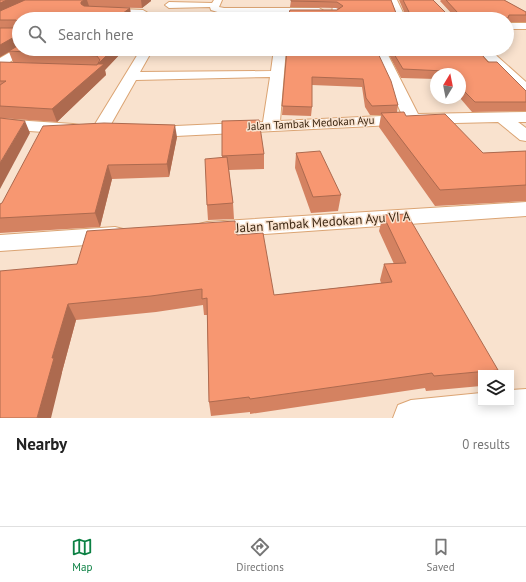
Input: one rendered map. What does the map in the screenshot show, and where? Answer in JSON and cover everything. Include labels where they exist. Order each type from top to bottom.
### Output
[{"type":"street","points":[[276,11],[281,0]]},
{"type":"street","points":[[337,0],[337,12]]},
{"type":"street","points":[[393,0],[398,12]]},
{"type":"street","points":[[169,6],[213,2],[216,10],[291,12]]},
{"type":"street","points":[[102,4],[89,11],[116,12]]},
{"type":"street","points":[[514,26],[526,26]]},
{"type":"street","points":[[0,63],[12,56]]},
{"type":"street","points":[[115,130],[131,76],[143,56]]},
{"type":"street","points":[[271,125],[279,56]]},
{"type":"street","points":[[382,56],[412,119]]},
{"type":"street","points":[[490,56],[526,90]]},
{"type":"street","points":[[0,67],[16,68]]},
{"type":"street","points":[[131,76],[267,74]]},
{"type":"street","name":"Jalan Tambak Medokan Ayu","points":[[0,124],[39,135],[115,130],[176,131],[412,119],[526,117]]},
{"type":"street","points":[[503,118],[526,136]]},
{"type":"street","name":"Jalan Tambak Medokan Ayu VI A","points":[[183,231],[526,209]]},
{"type":"street","points":[[0,243],[136,234]]},
{"type":"street","points":[[412,418],[526,406]]},
{"type":"building","points":[[0,0],[7,0],[0,3]]},
{"type":"building","points":[[25,0],[84,0],[81,4],[84,6],[130,8],[125,12],[12,12],[12,20],[0,20],[0,11]]},
{"type":"building","points":[[391,0],[396,12],[289,12],[290,10],[337,10],[343,6],[337,2],[291,1]]},
{"type":"building","points":[[403,0],[433,0],[445,12],[409,12]]},
{"type":"building","points":[[446,0],[504,0],[526,12],[526,15],[514,15],[514,12],[457,12]]},
{"type":"building","points":[[0,28],[12,28],[12,38],[0,45]]},
{"type":"building","points":[[97,56],[106,56],[98,64],[104,64],[52,109],[0,106],[0,85],[6,81],[0,81],[0,62],[97,65],[100,60]]},
{"type":"building","points":[[286,56],[379,56],[391,81],[398,105],[372,106],[366,98],[363,79],[312,77],[312,107],[282,106]]},
{"type":"building","points":[[395,56],[483,56],[488,62],[497,62],[526,91],[526,102],[475,102],[466,93],[466,68],[430,68],[430,70],[403,69]]},
{"type":"building","points":[[404,112],[406,116],[445,114],[483,153],[526,151],[526,185],[440,190],[381,113]]},
{"type":"building","points":[[0,118],[25,121],[0,163]]},
{"type":"building","points":[[259,120],[264,154],[222,156],[222,121]]},
{"type":"building","points":[[104,123],[175,125],[167,164],[108,165],[95,213],[0,218],[0,204],[2,203],[43,126]]},
{"type":"building","points":[[320,151],[341,195],[313,197],[296,153]]},
{"type":"building","points":[[227,157],[233,203],[207,205],[205,159]]},
{"type":"building","points":[[407,214],[498,370],[478,370],[478,372],[434,376],[432,373],[250,399],[249,397],[209,402],[207,298],[202,299],[202,289],[151,296],[68,304],[52,358],[54,358],[37,418],[0,418],[0,271],[77,264],[87,231],[235,221],[237,235],[263,233],[274,295],[392,282],[384,264],[406,263],[383,215]]}]
